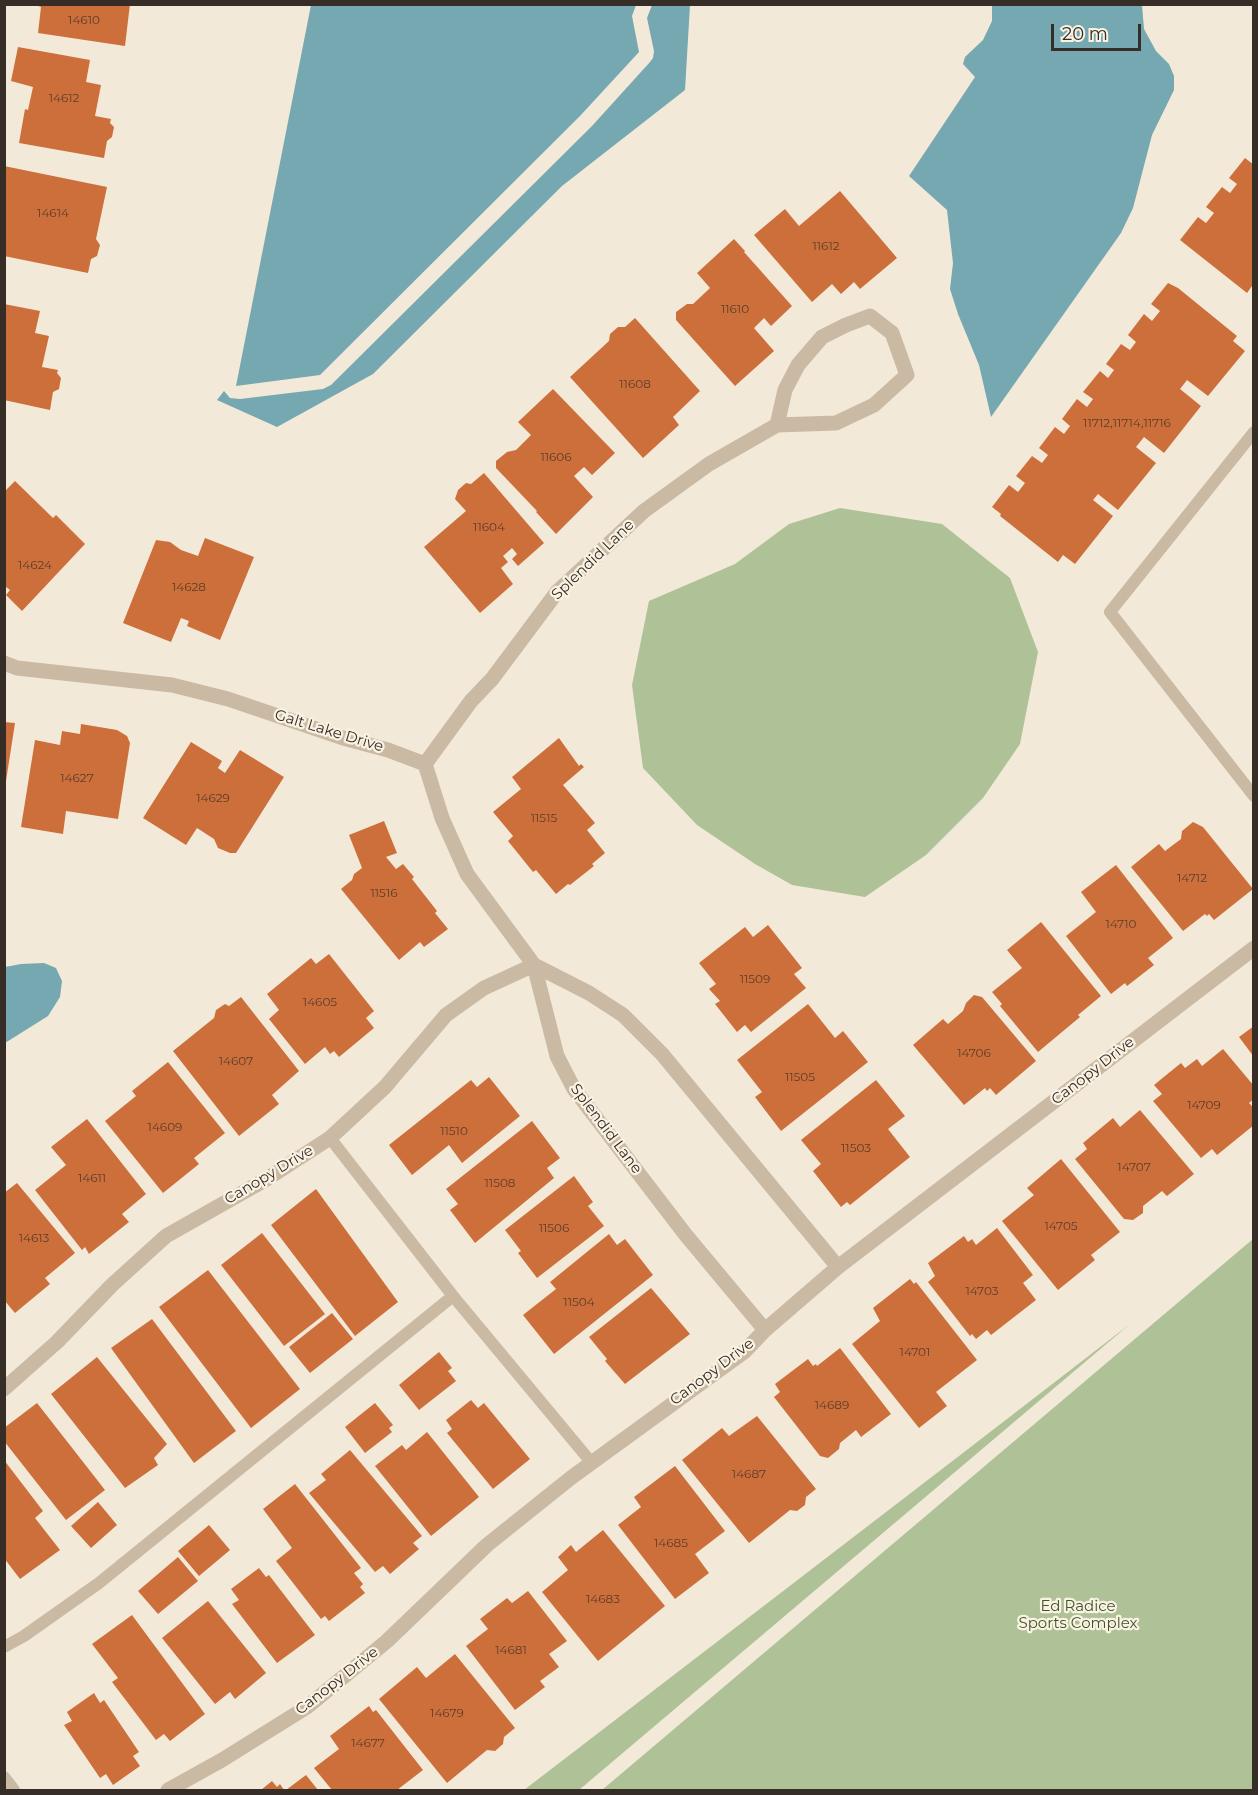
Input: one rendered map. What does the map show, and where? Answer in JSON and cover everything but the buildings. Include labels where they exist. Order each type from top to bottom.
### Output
[{"type":"street","name":"Splendid Lane","points":[[425,764],[471,701],[492,679],[564,586],[644,511],[709,464],[777,425],[836,423],[873,405],[907,375],[892,333],[870,316],[846,324],[822,337],[798,365],[784,390],[777,425]]},
{"type":"street","name":"Galt Lake Drive","points":[[4,663],[17,669],[172,685],[228,699],[425,764]]},
{"type":"street","points":[[425,764],[442,818],[467,874],[534,965],[589,993],[623,1015],[662,1054],[838,1268]]},
{"type":"street","name":"Canopy Drive","points":[[168,1791],[306,1707],[387,1641],[487,1545],[591,1462],[744,1352],[765,1330],[838,1268],[1254,948]]},
{"type":"street","name":"Splendid Lane","points":[[534,965],[557,1056],[574,1089],[685,1234],[765,1330]]},
{"type":"street","name":"Canopy Drive","points":[[4,1389],[57,1342],[112,1285],[166,1236],[265,1180],[330,1138],[385,1088],[446,1015],[484,988],[534,965]]},
{"type":"lane","points":[[1254,432],[1110,612],[1254,796]]},
{"type":"lane","points":[[330,1138],[453,1296],[591,1462]]},
{"type":"lane","points":[[4,1647],[24,1636],[99,1584],[453,1296]]},
{"type":"lane","points":[[4,1777],[14,1791]]},
{"type":"green space","points":[[840,508],[942,524],[1010,578],[1038,652],[1020,744],[983,798],[926,855],[865,897],[792,885],[755,864],[697,825],[643,768],[632,685],[649,601],[735,564],[789,524]]},
{"type":"green space","name":"Ed Radice Sports Complex","points":[[1253,1239],[1253,1790],[602,1790]]},
{"type":"green space","points":[[1130,1324],[579,1790],[524,1790],[959,1456]]},
{"type":"water","points":[[311,5],[636,5],[632,16],[639,52],[580,116],[320,375],[236,386]]},
{"type":"water","points":[[652,5],[690,5],[685,90],[562,186],[373,374],[277,427],[217,400],[224,391],[230,398],[240,399],[323,389],[331,385],[592,126],[650,62],[654,51],[647,18]]},
{"type":"water","points":[[992,5],[1142,5],[1144,29],[1156,51],[1169,64],[1174,76],[1174,90],[1152,135],[1133,208],[1121,233],[991,417],[979,365],[950,289],[953,263],[947,210],[909,176],[975,77],[963,64],[965,57],[983,40],[992,21]]},
{"type":"water","points":[[44,963],[56,968],[62,981],[60,997],[48,1016],[5,1043],[5,967]]}]
